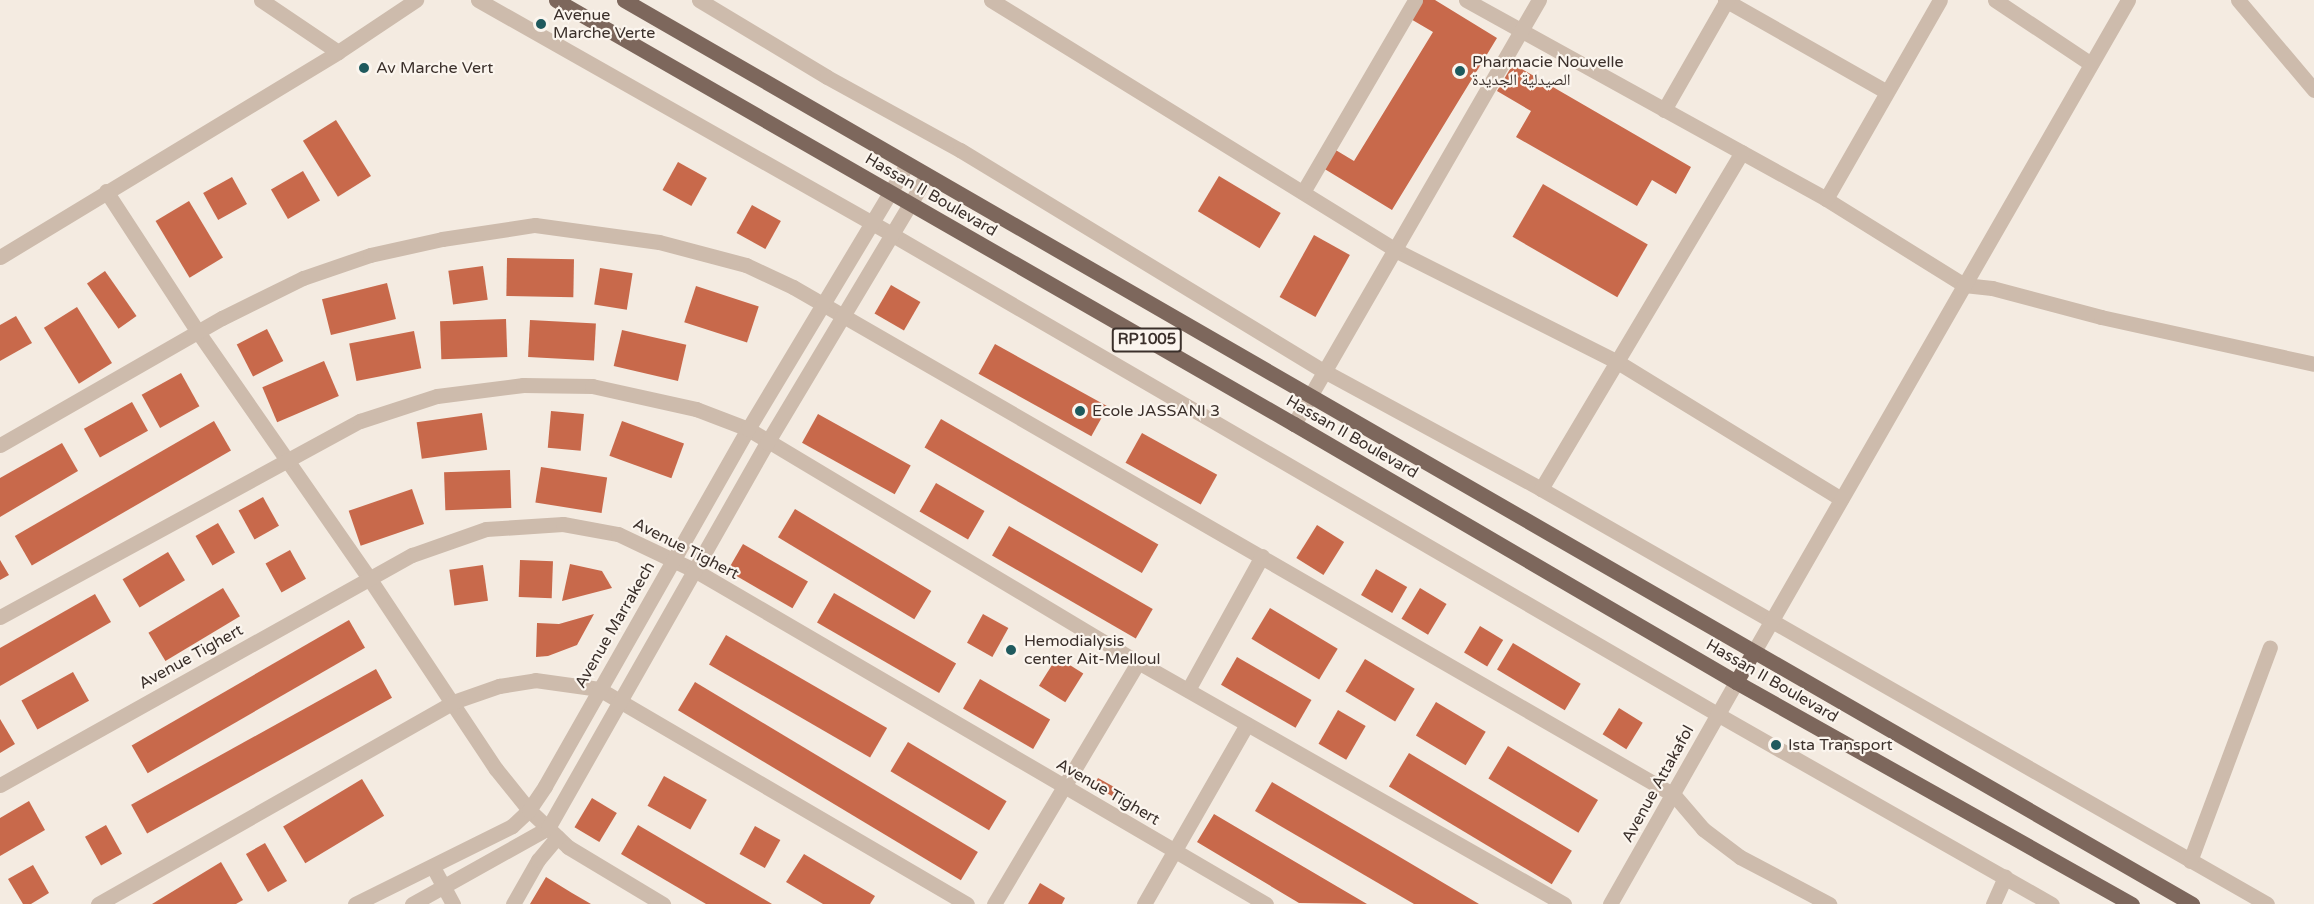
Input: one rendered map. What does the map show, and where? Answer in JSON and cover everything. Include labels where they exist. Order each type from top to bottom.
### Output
[{"type":"main road","name":"Hassan II Boulevard","points":[[556,0],[1294,424],[1736,682],[2132,904]]},
{"type":"main road","name":"Hassan II Boulevard","points":[[624,0],[2192,904]]},
{"type":"main road","points":[[1736,682],[1753,652]]},
{"type":"street","points":[[261,0],[338,52]]},
{"type":"street","points":[[0,257],[338,52],[416,0]]},
{"type":"street","points":[[478,0],[891,234],[1717,714],[2052,904]]},
{"type":"street","points":[[699,0],[828,77],[960,150],[1324,371],[1541,489],[1772,619],[2267,904]]},
{"type":"street","points":[[991,0],[1395,250],[1616,361],[1841,499]]},
{"type":"street","points":[[1303,192],[1415,0]]},
{"type":"street","points":[[1466,0],[1826,200],[1964,285],[1992,288],[2101,317],[2314,364]]},
{"type":"street","points":[[1294,424],[1539,0]]},
{"type":"street","points":[[1664,110],[1726,0],[1887,92]]},
{"type":"street","points":[[1826,200],[1940,0]]},
{"type":"street","points":[[1995,0],[2091,64]]},
{"type":"street","points":[[1753,652],[2127,0]]},
{"type":"street","points":[[2238,0],[2314,90]]},
{"type":"street","points":[[1541,489],[1742,152]]},
{"type":"street","name":"Avenue Marrakech","points":[[356,904],[512,826],[529,810],[748,429],[907,164]]},
{"type":"street","points":[[513,904],[620,700],[696,571],[767,442],[927,176]]},
{"type":"street","points":[[106,191],[198,332],[369,578],[496,768],[529,810],[552,832],[618,879],[663,904]]},
{"type":"street","points":[[0,445],[198,332],[303,278],[370,255],[442,239],[535,225],[659,242],[746,265],[822,303],[1674,795],[1703,829],[1740,857],[1829,904]]},
{"type":"street","points":[[0,617],[360,421],[437,396],[523,386],[592,386],[649,396],[696,409],[748,429],[1138,662],[1564,904]]},
{"type":"street","name":"Avenue Tighert","points":[[0,785],[412,555],[486,529],[563,524],[618,534],[696,571],[1266,904]]},
{"type":"street","points":[[1188,690],[1262,556]]},
{"type":"street","points":[[2190,861],[2270,647]]},
{"type":"street","points":[[994,904],[1138,662]]},
{"type":"street","points":[[98,904],[453,702],[499,686],[535,680],[599,689],[967,904]]},
{"type":"street","name":"Avenue Attakafol","points":[[1610,904],[1674,795],[1736,682]]},
{"type":"street","points":[[1144,904],[1247,724]]},
{"type":"street","points":[[412,904],[552,832]]},
{"type":"street","points":[[433,867],[453,904]]},
{"type":"street","points":[[1993,904],[2005,877]]},
{"type":"building","points":[[1420,0],[1435,0],[1497,38],[1392,210],[1323,168],[1334,149],[1354,161],[1433,32],[1409,18]]},
{"type":"building","points":[[1513,64],[1691,167],[1676,194],[1652,180],[1637,206],[1516,137],[1531,111],[1497,91]]},
{"type":"building","points":[[336,120],[371,176],[338,197],[303,141]]},
{"type":"building","points":[[678,162],[707,178],[691,206],[662,190]]},
{"type":"building","points":[[303,171],[320,200],[288,219],[271,190]]},
{"type":"building","points":[[1219,176],[1281,213],[1260,248],[1198,211]]},
{"type":"building","points":[[232,177],[247,204],[218,220],[203,193]]},
{"type":"building","points":[[1543,184],[1648,244],[1617,297],[1512,237]]},
{"type":"building","points":[[189,201],[223,258],[190,278],[156,221]]},
{"type":"building","points":[[752,205],[781,221],[765,249],[736,233]]},
{"type":"building","points":[[1314,235],[1350,255],[1315,317],[1280,297]]},
{"type":"building","points":[[507,258],[574,259],[573,297],[506,296]]},
{"type":"building","points":[[483,266],[488,300],[453,305],[448,271]]},
{"type":"building","points":[[600,268],[633,273],[627,310],[594,305]]},
{"type":"building","points":[[105,271],[137,316],[119,329],[87,284]]},
{"type":"building","points":[[387,283],[396,319],[331,335],[322,299]]},
{"type":"building","points":[[891,285],[920,302],[904,331],[874,314]]},
{"type":"building","points":[[696,286],[759,306],[747,343],[684,322]]},
{"type":"building","points":[[77,307],[112,363],[79,384],[44,328]]},
{"type":"building","points":[[16,316],[32,343],[0,361],[0,325]]},
{"type":"building","points":[[506,319],[507,357],[441,359],[440,321]]},
{"type":"building","points":[[530,320],[596,323],[594,360],[528,357]]},
{"type":"building","points":[[267,329],[283,361],[253,377],[237,344]]},
{"type":"building","points":[[622,330],[686,345],[678,381],[614,366]]},
{"type":"building","points":[[414,331],[421,368],[356,381],[349,344]]},
{"type":"building","points":[[995,344],[1108,407],[1091,436],[979,374]]},
{"type":"building","points":[[324,361],[339,396],[277,422],[262,387]]},
{"type":"building","points":[[181,373],[199,406],[160,428],[142,395]]},
{"type":"building","points":[[132,402],[148,431],[100,458],[84,429]]},
{"type":"building","points":[[551,411],[584,414],[581,451],[548,448]]},
{"type":"building","points":[[482,413],[487,450],[422,459],[417,422]]},
{"type":"building","points":[[818,414],[911,465],[895,494],[802,443]]},
{"type":"building","points":[[941,419],[1158,544],[1142,573],[924,448]]},
{"type":"building","points":[[214,421],[231,450],[32,565],[15,536]]},
{"type":"building","points":[[622,421],[684,444],[671,478],[609,456]]},
{"type":"building","points":[[1142,433],[1217,475],[1201,504],[1126,463]]},
{"type":"building","points":[[62,443],[78,471],[0,517],[0,478]]},
{"type":"building","points":[[541,467],[607,477],[602,513],[535,503]]},
{"type":"building","points":[[510,470],[511,508],[445,510],[444,472]]},
{"type":"building","points":[[936,483],[984,511],[968,540],[920,512]]},
{"type":"building","points":[[412,489],[424,524],[361,546],[349,511]]},
{"type":"building","points":[[263,497],[279,526],[255,539],[239,511]]},
{"type":"building","points":[[795,509],[931,591],[914,619],[778,537]]},
{"type":"building","points":[[218,523],[235,552],[212,565],[195,536]]},
{"type":"building","points":[[1317,525],[1344,542],[1323,575],[1296,558]]},
{"type":"building","points":[[1009,526],[1153,609],[1136,638],[992,555]]},
{"type":"building","points":[[743,544],[808,582],[792,608],[728,571]]},
{"type":"building","points":[[290,550],[306,579],[282,592],[266,564]]},
{"type":"building","points":[[168,552],[185,580],[140,608],[123,579]]},
{"type":"building","points":[[0,560],[9,575],[0,580]]},
{"type":"building","points":[[520,560],[553,561],[552,598],[519,597]]},
{"type":"building","points":[[570,564],[602,571],[612,588],[562,601]]},
{"type":"building","points":[[483,565],[488,601],[454,605],[449,570]]},
{"type":"building","points":[[1376,569],[1407,587],[1392,613],[1361,595]]},
{"type":"building","points":[[223,588],[240,616],[165,661],[148,633]]},
{"type":"building","points":[[1420,588],[1447,604],[1428,635],[1401,619]]},
{"type":"building","points":[[834,593],[956,664],[939,693],[817,622]]},
{"type":"building","points":[[95,594],[111,622],[0,686],[0,648]]},
{"type":"building","points":[[1270,608],[1338,649],[1319,680],[1251,639]]},
{"type":"building","points":[[594,614],[577,645],[548,656],[536,657],[537,623],[559,624]]},
{"type":"building","points":[[983,614],[1008,628],[992,657],[967,643]]},
{"type":"building","points":[[349,620],[365,648],[148,773],[132,746]]},
{"type":"building","points":[[1480,626],[1503,640],[1487,666],[1464,653]]},
{"type":"building","points":[[726,635],[887,728],[870,757],[709,664]]},
{"type":"building","points":[[1513,643],[1581,684],[1565,710],[1497,670]]},
{"type":"building","points":[[1057,657],[1083,673],[1065,702],[1039,686]]},
{"type":"building","points":[[1237,657],[1311,700],[1295,728],[1221,685]]},
{"type":"building","points":[[1365,659],[1415,689],[1395,721],[1345,692]]},
{"type":"building","points":[[376,669],[392,698],[147,834],[131,805]]},
{"type":"building","points":[[73,672],[89,701],[37,729],[21,701]]},
{"type":"building","points":[[980,679],[1050,719],[1033,749],[963,708]]},
{"type":"building","points":[[695,682],[978,852],[961,880],[678,710]]},
{"type":"building","points":[[1436,702],[1486,732],[1466,765],[1416,735]]},
{"type":"building","points":[[1619,708],[1643,723],[1626,749],[1603,734]]},
{"type":"building","points":[[1338,710],[1366,726],[1346,760],[1318,744]]},
{"type":"building","points":[[0,719],[15,744],[0,753]]},
{"type":"building","points":[[908,742],[1007,801],[989,830],[890,771]]},
{"type":"building","points":[[1508,746],[1598,800],[1578,833],[1488,779]]},
{"type":"building","points":[[1409,753],[1572,851],[1552,884],[1389,786]]},
{"type":"building","points":[[664,776],[707,800],[690,829],[648,806]]},
{"type":"building","points":[[1098,778],[1118,789],[1114,797],[1094,786]]},
{"type":"building","points":[[362,779],[384,816],[305,863],[283,826]]},
{"type":"building","points":[[1272,782],[1479,904],[1414,904],[1277,824],[1255,811]]},
{"type":"building","points":[[592,798],[617,813],[599,842],[574,827]]},
{"type":"building","points":[[29,801],[45,830],[0,856],[0,818]]},
{"type":"building","points":[[1214,814],[1367,904],[1299,903],[1197,842]]},
{"type":"building","points":[[106,825],[122,854],[101,865],[85,837]]},
{"type":"building","points":[[638,825],[772,904],[706,904],[621,854]]},
{"type":"building","points":[[755,826],[780,840],[765,868],[739,854]]},
{"type":"building","points":[[265,843],[287,881],[268,892],[246,854]]},
{"type":"building","points":[[804,854],[875,896],[870,904],[823,904],[786,882]]},
{"type":"building","points":[[221,862],[243,900],[236,904],[152,904]]},
{"type":"building","points":[[33,865],[49,893],[31,904],[23,904],[8,879]]},
{"type":"building","points":[[546,877],[572,893],[591,904],[530,904]]},
{"type":"building","points":[[1040,883],[1065,898],[1062,904],[1028,904]]},
{"type":"place","name":"Avenue Marche Verte","points":[[541,24]]},
{"type":"place","name":"Av Marche Vert","points":[[364,68]]},
{"type":"place","name":"Pharmacie Nouvelle الصيدلية الجديدة","points":[[1460,71]]},
{"type":"place","name":"Ecole JASSANI 3","points":[[1080,411]]},
{"type":"place","name":"Hemodialysis center Ait-Melloul","points":[[1011,650]]},
{"type":"place","name":"Ista Transport","points":[[1776,745]]}]
